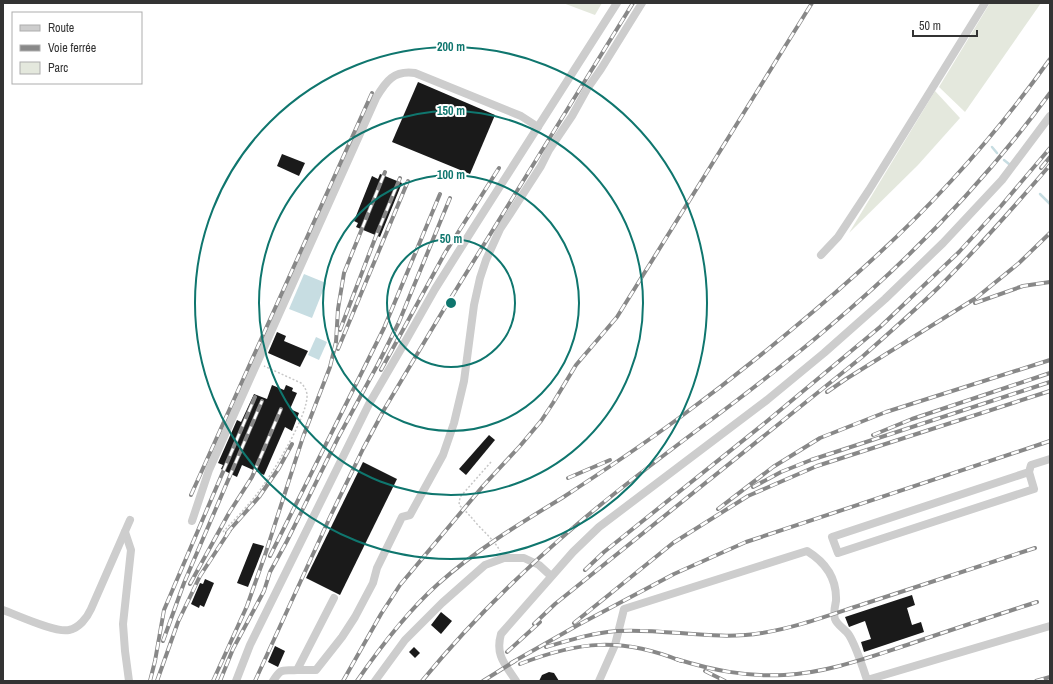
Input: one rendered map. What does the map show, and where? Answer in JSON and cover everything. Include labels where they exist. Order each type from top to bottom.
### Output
[{"type":"lane","points":[[236,681],[250,645],[370,404],[435,289],[617,3]]},
{"type":"lane","points":[[273,681],[282,670],[316,670],[342,637],[355,617],[373,583],[377,568],[402,517],[410,514],[443,455],[454,423],[464,381],[474,305],[480,278],[486,260],[500,229],[642,3]]},
{"type":"lane","points":[[821,255],[838,237],[869,190],[985,3]]},
{"type":"lane","points":[[192,521],[209,470],[376,98],[383,86],[397,74],[405,72],[415,73],[521,116],[538,128]]},
{"type":"lane","points":[[516,681],[501,657],[498,645],[501,634],[573,552],[599,527],[767,400],[824,353],[885,299],[943,243],[1002,180],[1050,116]]},
{"type":"lane","points":[[1029,472],[832,537],[838,553],[1034,489],[1029,472],[1031,465],[1050,458]]},
{"type":"lane","points":[[3,610],[56,629],[69,630],[78,625],[86,618],[91,609],[130,520]]},
{"type":"lane","points":[[125,532],[131,550],[123,624],[129,681]]},
{"type":"lane","points":[[599,681],[615,645],[624,609],[807,551],[816,556],[826,565],[834,580],[836,592],[834,614],[835,620],[849,636],[867,680],[1050,626]]},
{"type":"lane","points":[[375,681],[405,640],[442,603],[485,565],[504,558],[524,558],[540,565],[551,576]]},
{"type":"lane","points":[[297,670],[334,598]]},
{"type":"path","points":[[223,532],[258,493],[273,472],[295,433],[306,407],[307,394],[305,387],[301,383],[257,363]]},
{"type":"path","points":[[491,462],[460,498],[460,505],[494,541],[504,558]]},
{"type":"green space","points":[[563,3],[602,3],[595,15]]},
{"type":"green space","points":[[990,3],[1041,3],[965,112],[939,87]]},
{"type":"green space","points":[[935,91],[960,118],[918,165],[849,233]]},
{"type":"water","points":[[304,274],[326,283],[312,318],[289,309]]},
{"type":"water","points":[[316,337],[327,342],[319,360],[308,355]]},
{"type":"building","points":[[418,82],[495,115],[470,174],[392,142]]},
{"type":"building","points":[[282,154],[305,163],[299,176],[277,166]]},
{"type":"building","points":[[380,174],[402,183],[380,237],[356,227],[358,223],[354,221],[372,176],[378,179]]},
{"type":"building","points":[[277,332],[286,336],[284,341],[308,351],[300,367],[268,353]]},
{"type":"building","points":[[272,385],[284,390],[286,385],[293,388],[292,391],[297,393],[290,409],[299,413],[292,431],[285,427],[264,475],[242,465],[237,477],[221,469],[223,465],[218,463],[237,420],[241,422],[254,394],[267,399]]},
{"type":"building","points":[[489,435],[495,440],[466,475],[459,469]]},
{"type":"building","points":[[363,462],[397,479],[340,595],[306,578]]},
{"type":"building","points":[[253,543],[264,546],[248,587],[237,583]]},
{"type":"building","points":[[205,579],[214,583],[204,607],[200,605],[199,608],[191,604],[200,583],[203,584]]},
{"type":"building","points":[[912,595],[915,605],[907,608],[912,625],[921,622],[924,632],[864,652],[861,642],[871,639],[865,621],[849,627],[845,617]]},
{"type":"building","points":[[441,612],[452,621],[441,634],[431,625]]},
{"type":"building","points":[[275,646],[285,651],[278,667],[268,662]]},
{"type":"building","points":[[414,647],[420,653],[415,658],[409,652]]},
{"type":"building","points":[[549,672],[554,673],[559,681],[539,681],[542,675]]},
{"type":"waterway","points":[[992,147],[997,153]]},
{"type":"waterway","points":[[1004,160],[1009,164]]},
{"type":"waterway","points":[[1040,194],[1050,204]]},
{"type":"railway","points":[[255,681],[330,517],[385,408],[441,314],[633,3]]},
{"type":"railway","points":[[343,681],[381,614],[400,585],[483,486],[541,421],[576,365],[617,317],[812,3]]},
{"type":"railway","points":[[357,681],[375,655],[405,618],[438,584],[452,572],[498,538],[636,449],[679,418],[763,353],[853,277],[914,220],[965,166],[1003,121],[1050,59]]},
{"type":"railway","points":[[191,495],[372,93]]},
{"type":"railway","points":[[422,681],[476,620],[514,582],[574,527],[637,476],[799,352],[890,273],[947,216],[1001,156],[1050,93]]},
{"type":"railway","points":[[585,570],[604,552],[766,422],[880,327],[959,252],[1001,206],[1050,148]]},
{"type":"railway","points":[[1041,168],[1050,157]]},
{"type":"railway","points":[[534,624],[555,604],[862,357],[930,296],[996,227],[1050,165]]},
{"type":"railway","points":[[381,370],[445,253],[499,168]]},
{"type":"railway","points":[[213,681],[247,606],[303,437],[330,367],[336,342],[338,309],[344,273],[385,172]]},
{"type":"railway","points":[[340,330],[400,178]]},
{"type":"railway","points":[[338,349],[408,181]]},
{"type":"railway","points":[[270,556],[384,328],[440,194]]},
{"type":"railway","points":[[220,681],[233,649],[264,591],[270,572],[399,322],[450,198]]},
{"type":"railway","points":[[827,392],[976,298],[1019,263],[1050,233]]},
{"type":"railway","points":[[975,303],[1023,286],[1050,282]]},
{"type":"railway","points":[[718,509],[773,467],[820,438],[886,412],[1050,360]]},
{"type":"railway","points":[[873,435],[912,419],[1050,373]]},
{"type":"railway","points":[[753,487],[781,472],[811,460],[1050,382]]},
{"type":"railway","points":[[574,623],[673,543],[748,496],[817,466],[1050,391]]},
{"type":"railway","points":[[150,681],[164,610],[255,397]]},
{"type":"railway","points":[[163,641],[184,583],[262,401]]},
{"type":"railway","points":[[190,584],[229,513],[252,477],[281,409]]},
{"type":"railway","points":[[511,663],[578,625],[674,574],[746,542],[1050,441]]},
{"type":"railway","points":[[227,533],[259,497],[279,468],[292,444]]},
{"type":"railway","points":[[568,478],[610,460]]},
{"type":"railway","points":[[157,681],[178,622],[200,576],[230,530]]},
{"type":"railway","points":[[546,647],[572,639],[617,631],[654,631],[726,636],[762,633],[817,619],[1035,548]]},
{"type":"railway","points":[[676,659],[743,674],[800,674],[862,660],[1037,602]]},
{"type":"railway","points":[[507,652],[540,622]]},
{"type":"railway","points":[[520,664],[562,650],[600,645],[619,645],[639,648],[681,661]]},
{"type":"railway","points":[[483,681],[515,661]]},
{"type":"railway","points":[[705,671],[725,681]]},
{"type":"railway","points":[[1036,681],[1050,677]]}]
